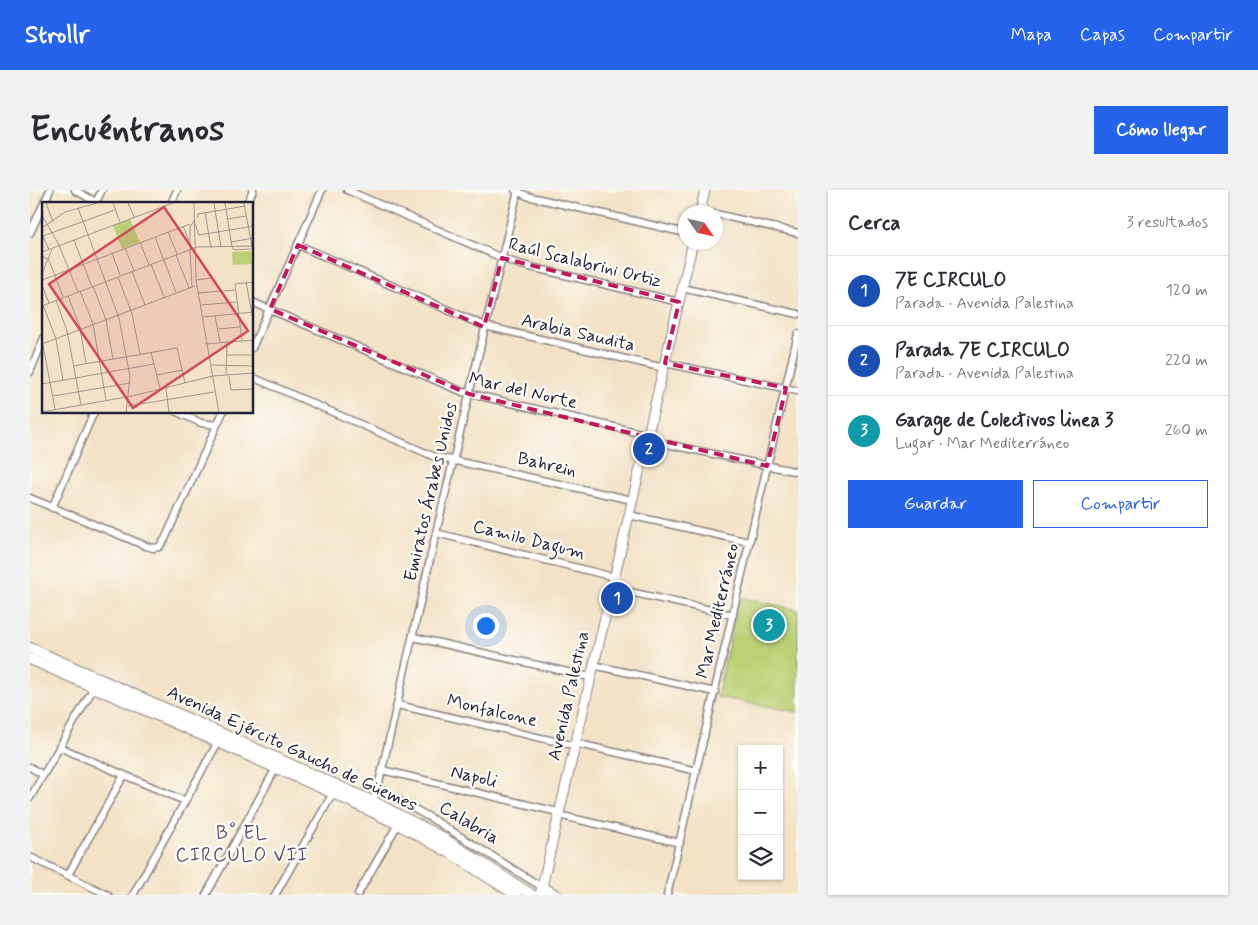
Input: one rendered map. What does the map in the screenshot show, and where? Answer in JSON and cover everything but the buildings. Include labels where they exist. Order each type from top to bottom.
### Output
[{"type":"main road","name":"Avenida Ejército Gaucho de Güemes","points":[[30,648],[96,684],[398,824],[449,852],[516,895]]},
{"type":"main road","name":"Avenida Ejército Gaucho de Güemes","points":[[30,660],[96,684],[372,801],[441,837],[532,895]]},
{"type":"main road","points":[[541,891],[556,895]]},
{"type":"street","points":[[44,202],[50,190]]},
{"type":"street","points":[[75,190],[94,202]]},
{"type":"street","points":[[96,202],[102,190]]},
{"type":"street","points":[[172,202],[177,190]]},
{"type":"street","points":[[248,202],[253,190]]},
{"type":"street","points":[[254,344],[322,190]]},
{"type":"street","name":"Raúl Scalabrini Ortiz","points":[[347,190],[518,264],[679,302]]},
{"type":"street","points":[[517,190],[527,196],[678,231]]},
{"type":"street","name":"Emiratos Árabes Unidos","points":[[372,801],[378,789],[398,705],[436,533],[517,190]]},
{"type":"street","points":[[704,205],[705,190]]},
{"type":"street","points":[[30,233],[42,207]]},
{"type":"street","points":[[723,216],[798,233]]},
{"type":"street","name":"Arabia Saudita","points":[[298,245],[485,326],[664,365],[798,391]]},
{"type":"street","name":"Avenida Palestina","points":[[541,891],[691,250]]},
{"type":"street","name":"Raúl Scalabrini Ortiz","points":[[682,288],[798,314]]},
{"type":"street","name":"Mar del Norte","points":[[254,303],[441,384],[469,394],[640,434],[657,442],[798,472]]},
{"type":"street","name":"Mar Mediterráneo","points":[[667,895],[716,692],[798,334]]},
{"type":"street","points":[[30,372],[42,343]]},
{"type":"street","points":[[36,358],[42,360]]},
{"type":"street","name":"Bahrein","points":[[254,379],[433,456],[454,459],[632,500]]},
{"type":"street","points":[[52,508],[93,414]]},
{"type":"street","points":[[181,414],[201,423],[217,425]]},
{"type":"street","points":[[30,498],[146,546],[152,548],[159,547],[165,539],[222,414]]},
{"type":"street","points":[[629,515],[749,542]]},
{"type":"street","name":"Camilo Dagum","points":[[436,533],[614,577]]},
{"type":"street","points":[[612,588],[733,615]]},
{"type":"street","points":[[413,636],[590,677]]},
{"type":"street","points":[[593,665],[716,692]]},
{"type":"street","points":[[30,798],[96,684]]},
{"type":"street","name":"Monfalcone","points":[[398,705],[697,771]]},
{"type":"street","points":[[133,895],[218,742]]},
{"type":"street","points":[[59,746],[185,801]]},
{"type":"street","points":[[30,767],[43,775]]},
{"type":"street","points":[[206,895],[276,768]]},
{"type":"street","name":"Napoli","points":[[382,770],[680,843]]},
{"type":"street","points":[[68,875],[124,775]]},
{"type":"street","name":"Calabria","points":[[378,789],[430,817],[541,891]]},
{"type":"street","points":[[275,895],[333,793]]},
{"type":"street","points":[[358,894],[398,824]]},
{"type":"street","points":[[30,857],[108,895]]},
{"type":"highlighted area","points":[[298,245],[484,327],[502,258],[679,302],[665,363],[786,388],[767,466],[469,394],[270,309]]},
{"type":"green space","points":[[739,597],[798,610],[798,712],[717,697]]},
{"type":"place","name":"Parada 7E CIRCULO","points":[[649,449]]},
{"type":"place","name":"7E CIRCULO","points":[[617,598]]},
{"type":"place","name":"Garage de Colectivos linea 3","points":[[769,625]]},
{"type":"district","name":"B° EL CIRCULO VII","points":[[242,844]]}]
